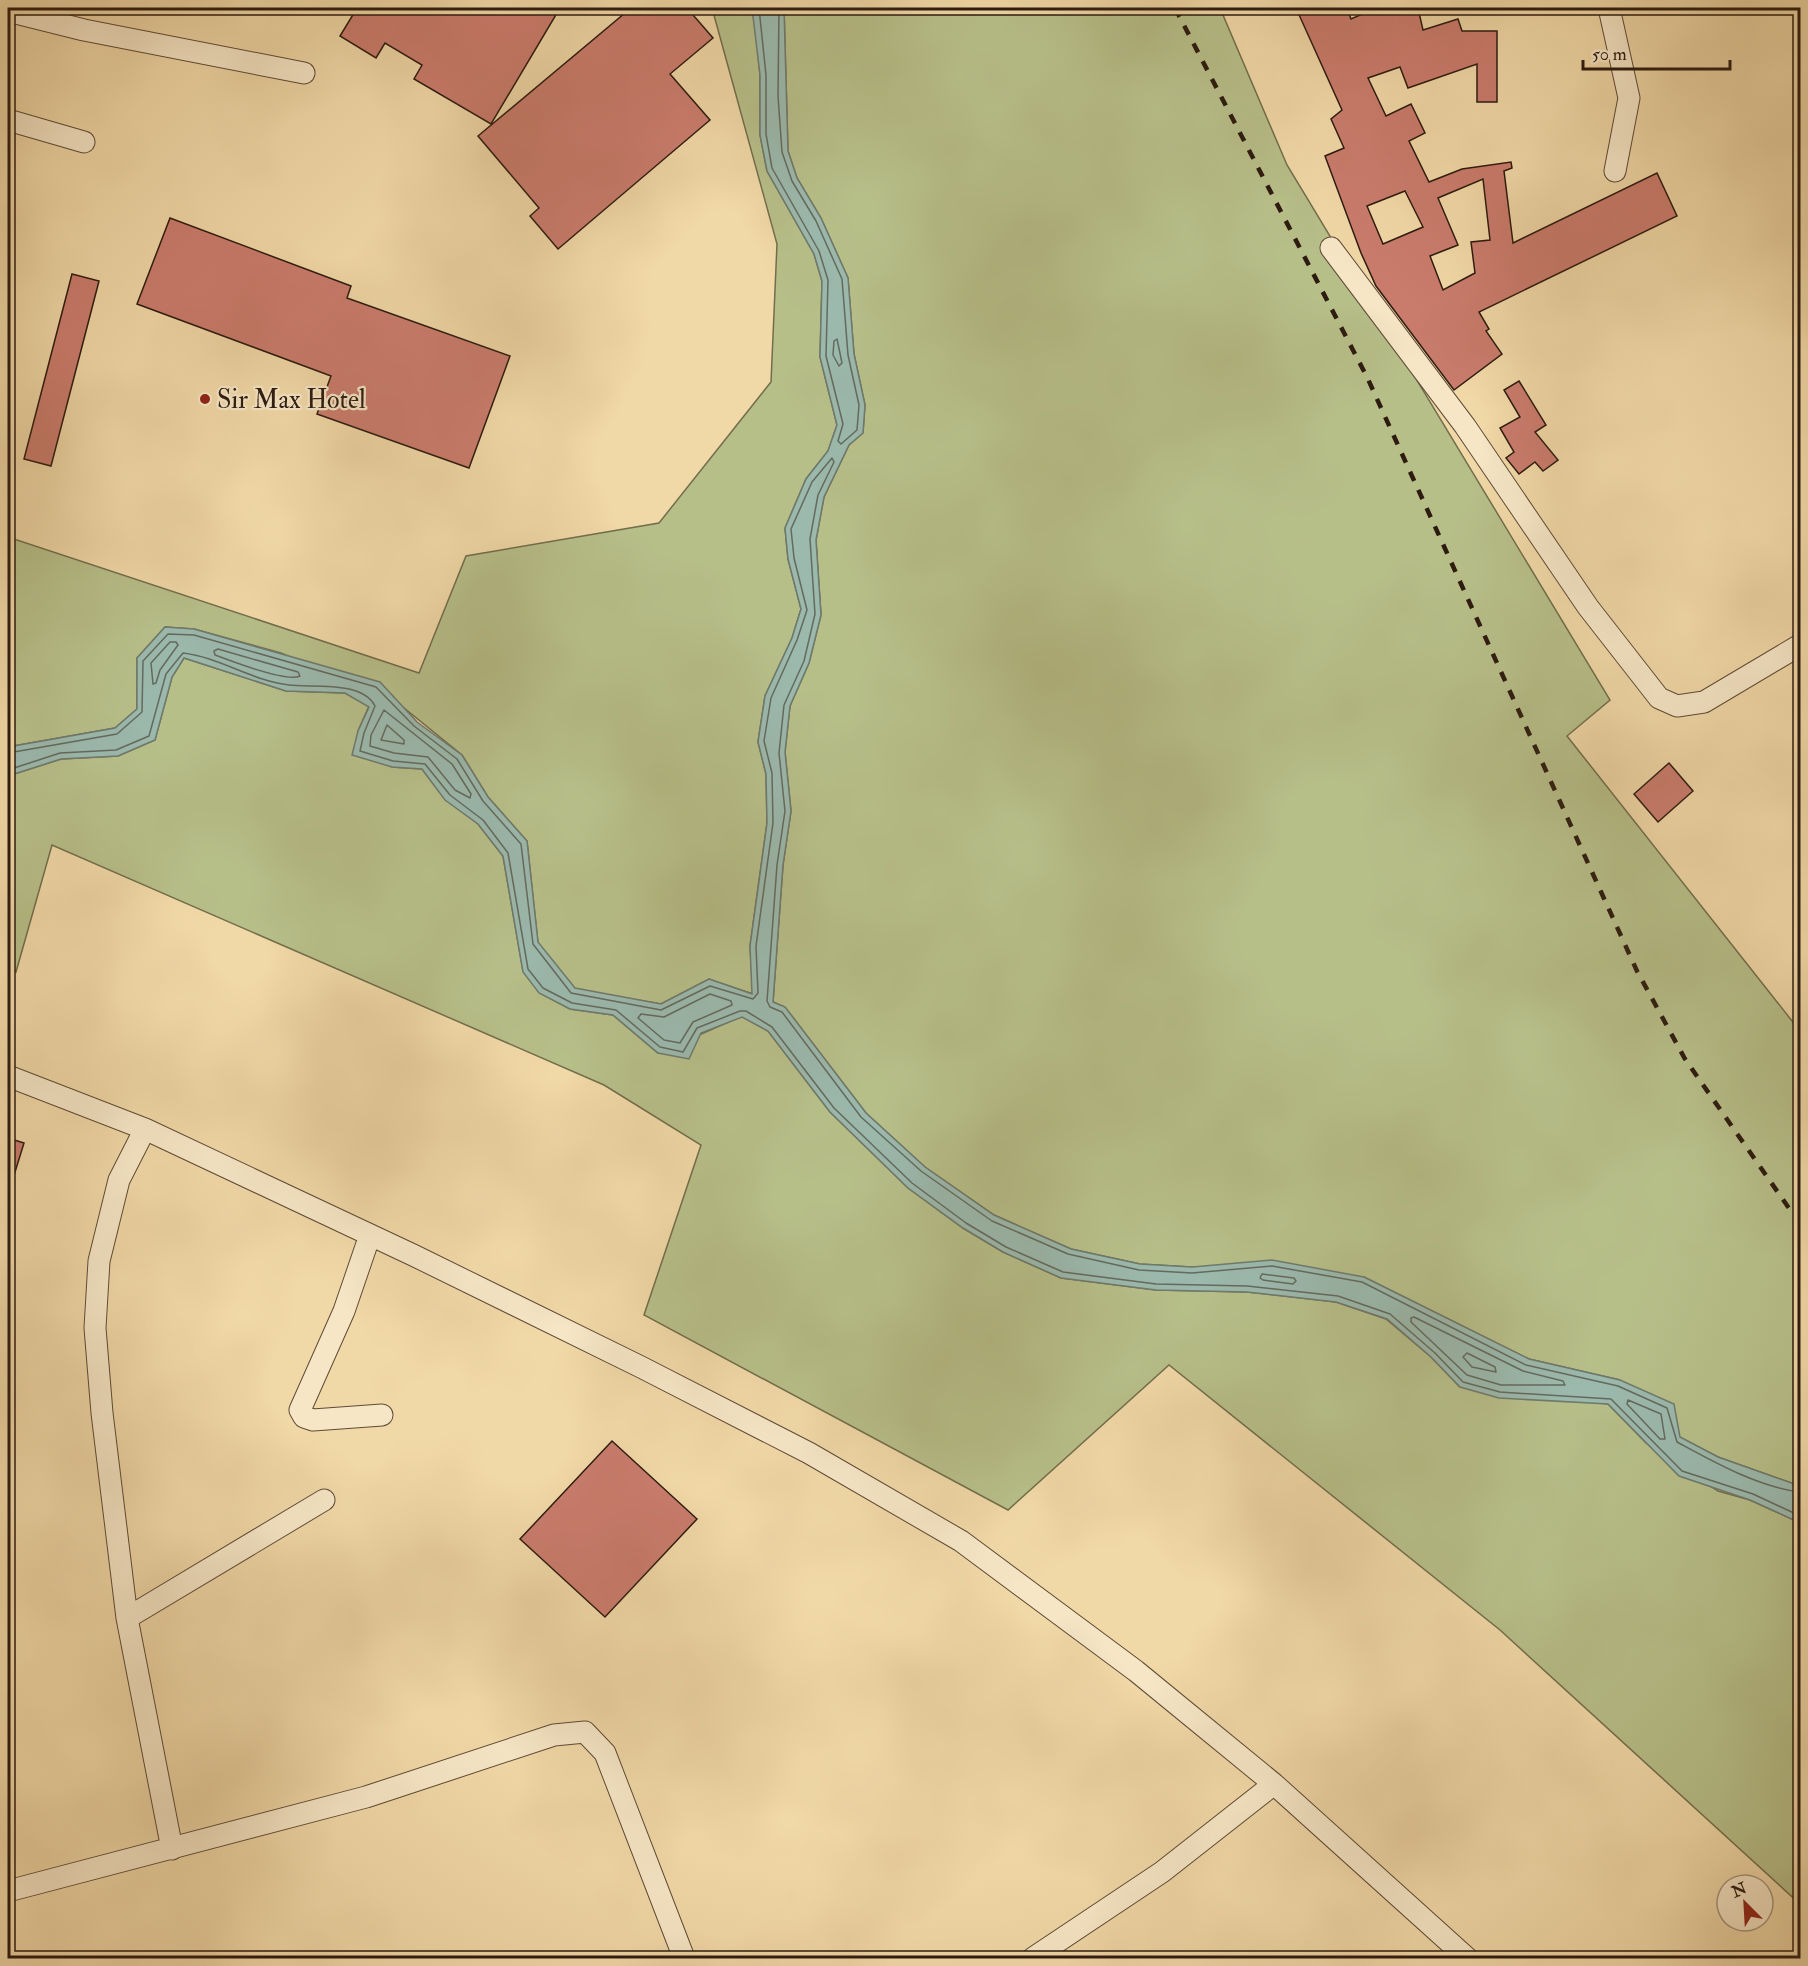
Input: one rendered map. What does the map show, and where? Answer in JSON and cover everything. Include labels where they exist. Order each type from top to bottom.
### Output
[{"type":"street","points":[[1609,8],[1629,98],[1615,171]]},
{"type":"street","points":[[8,11],[84,30],[304,73]]},
{"type":"street","points":[[8,120],[84,142]]},
{"type":"street","points":[[1331,248],[1465,426],[1588,607],[1659,698],[1677,706],[1704,702],[1800,645]]},
{"type":"street","points":[[8,1076],[145,1129],[641,1367],[799,1448],[961,1541],[1136,1671],[1274,1784],[1467,1959]]},
{"type":"street","points":[[145,1129],[119,1180],[113,1203],[99,1261],[95,1328],[102,1413],[127,1618],[172,1849]]},
{"type":"street","points":[[370,1235],[344,1311],[300,1410],[304,1417],[313,1420],[382,1415]]},
{"type":"street","points":[[127,1618],[324,1500]]},
{"type":"street","points":[[8,1891],[366,1797],[554,1735],[585,1732],[605,1753],[684,1959]]},
{"type":"street","points":[[1040,1957],[1162,1872],[1274,1784]]},
{"type":"green space","points":[[712,8],[754,9],[760,75],[760,135],[767,171],[814,254],[822,281],[820,357],[837,425],[828,451],[806,479],[785,528],[788,559],[801,609],[792,638],[765,696],[758,742],[766,774],[767,823],[750,946],[753,994],[709,979],[661,1004],[575,989],[538,943],[527,841],[488,797],[462,755],[399,704],[281,653],[194,629],[165,627],[137,658],[137,709],[115,728],[8,747],[8,537],[419,673],[466,556],[659,523],[771,382],[777,244]]},
{"type":"green space","points":[[784,8],[1220,8],[1287,165],[1610,700],[1567,736],[1800,1031],[1800,1486],[1718,1457],[1679,1437],[1620,1380],[1529,1359],[1364,1277],[1140,1264],[1071,1249],[994,1215],[925,1167],[866,1113],[785,1007],[773,1002],[783,865],[791,811],[785,752],[790,706],[809,663],[821,615],[816,540],[824,497],[849,445],[863,433],[865,405],[854,354],[848,278],[821,218],[797,178],[788,151]]},
{"type":"green space","points":[[184,658],[286,691],[345,693],[369,706],[358,731],[392,767],[422,769],[445,799],[478,824],[503,856],[523,971],[540,993],[570,1009],[613,1015],[658,1053],[742,1016],[768,1031],[830,1112],[908,1188],[963,1228],[1003,1252],[1061,1278],[1156,1290],[1247,1292],[1336,1302],[1386,1319],[1431,1357],[1460,1387],[1608,1404],[1646,1443],[1718,1491],[1750,1500],[1794,1520],[1800,1530],[1800,1904],[1775,1881],[1775,1873],[1766,1873],[1500,1630],[1169,1365],[1008,1510],[644,1315],[701,1145],[604,1085],[52,845],[16,972],[8,967],[8,776],[61,759],[118,756],[155,740],[172,677]]},
{"type":"water","points":[[752,8],[784,8],[788,151],[797,178],[821,218],[848,278],[854,354],[865,405],[863,433],[849,445],[824,497],[816,540],[821,615],[809,663],[790,706],[785,752],[791,811],[783,865],[773,1002],[785,1007],[866,1113],[925,1167],[994,1215],[1071,1249],[1140,1264],[1192,1267],[1272,1260],[1364,1277],[1529,1359],[1620,1380],[1674,1404],[1680,1437],[1718,1457],[1800,1486],[1800,1530],[1794,1520],[1750,1500],[1679,1476],[1608,1404],[1499,1398],[1460,1387],[1431,1357],[1387,1319],[1336,1302],[1247,1292],[1156,1290],[1061,1278],[1003,1252],[963,1228],[908,1188],[830,1112],[768,1031],[742,1017],[701,1033],[689,1059],[658,1053],[613,1015],[570,1009],[539,993],[523,972],[503,856],[478,824],[445,800],[422,769],[392,767],[352,755],[358,731],[369,707],[345,693],[286,691],[184,658],[172,677],[155,740],[118,756],[61,759],[8,776],[8,747],[115,728],[137,709],[137,658],[165,627],[194,629],[380,682],[417,722],[462,755],[488,797],[527,841],[538,942],[575,988],[661,1004],[709,979],[752,994],[750,946],[767,823],[766,774],[758,742],[765,696],[792,638],[801,609],[788,559],[785,528],[806,479],[828,451],[837,425],[820,357],[822,281],[814,254],[767,171],[760,135],[760,75]]},
{"type":"building","points":[[357,8],[560,8],[491,124],[414,79],[422,65],[385,43],[376,58],[340,36]]},
{"type":"building","points":[[631,8],[687,8],[713,38],[670,74],[710,120],[558,249],[530,216],[539,208],[478,136]]},
{"type":"building","points":[[1296,8],[1347,8],[1351,19],[1376,8],[1418,8],[1423,30],[1458,19],[1462,31],[1497,31],[1497,102],[1477,102],[1477,64],[1408,88],[1400,67],[1368,78],[1386,116],[1411,104],[1425,133],[1409,141],[1429,182],[1462,169],[1511,162],[1512,168],[1504,171],[1513,243],[1657,173],[1677,216],[1479,312],[1489,329],[1486,331],[1502,354],[1454,390],[1376,286],[1361,253],[1325,156],[1344,148],[1331,119],[1342,110]],"holes":[[[1483,179],[1490,240],[1471,242],[1475,273],[1443,290],[1430,256],[1458,245],[1438,198]],[[1405,191],[1423,227],[1383,244],[1367,206]]]},
{"type":"building","points":[[170,218],[351,286],[347,298],[510,356],[469,468],[317,414],[331,376],[137,304]]},
{"type":"building","points":[[72,274],[99,281],[51,466],[24,459]]},
{"type":"building","points":[[1519,381],[1546,425],[1535,432],[1558,460],[1543,471],[1535,462],[1519,474],[1506,458],[1514,452],[1500,428],[1520,417],[1504,390]]},
{"type":"building","points":[[1669,763],[1693,791],[1658,822],[1634,794]]},
{"type":"building","points":[[8,1138],[24,1143],[11,1185],[8,1185]]},
{"type":"building","points":[[612,1441],[697,1519],[605,1617],[520,1539]]},
{"type":"railway","points":[[1175,8],[1367,377],[1637,971],[1685,1059],[1800,1224]]},
{"type":"place","name":"Sir Max Hotel","points":[[205,399]]}]
